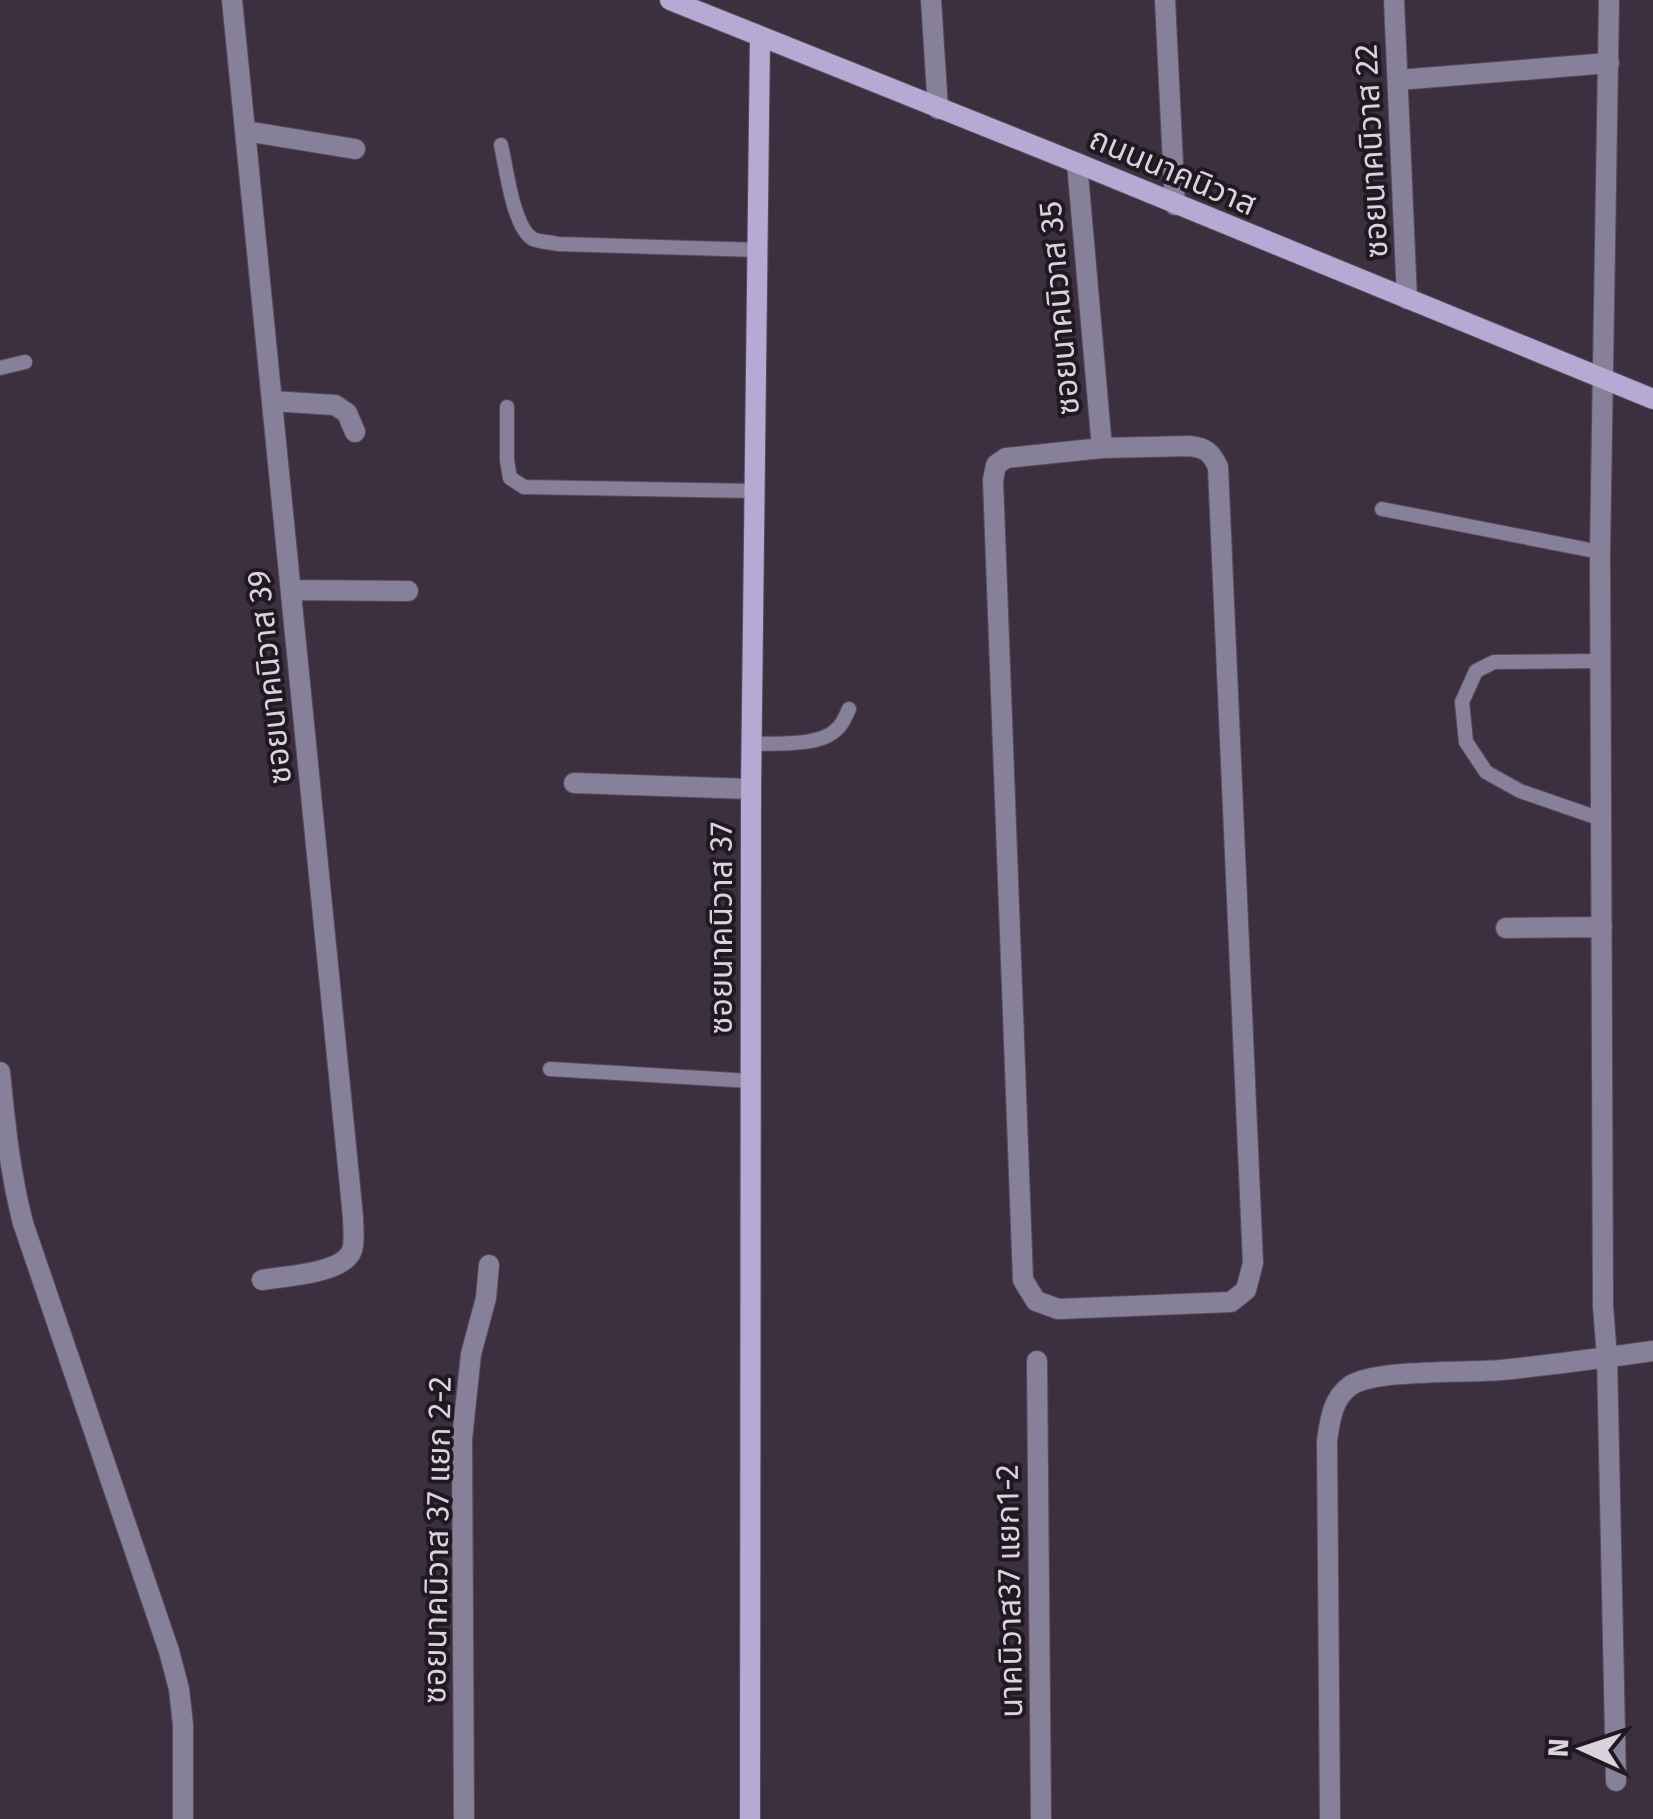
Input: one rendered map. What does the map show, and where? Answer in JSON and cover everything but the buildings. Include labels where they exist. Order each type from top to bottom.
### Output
[{"type":"street","name":"ซอยนาคนิวาส 39","points":[[232,0],[352,1198],[352,1250],[345,1262],[334,1268],[262,1280]]},
{"type":"street","points":[[931,0],[938,109]]},
{"type":"street","points":[[1165,0],[1175,205]]},
{"type":"street","name":"ซอยนาคนิวาส 22","points":[[1394,0],[1407,299]]},
{"type":"street","points":[[1610,0],[1600,661],[1604,1306],[1616,1781]]},
{"type":"street","name":"ถนนนาคนิวาส","points":[[673,1],[1653,398]]},
{"type":"street","name":"ซอยนาคนิวาส 37","points":[[750,1819],[750,1082],[760,37]]},
{"type":"street","points":[[1398,80],[1609,63]]},
{"type":"street","points":[[245,130],[356,149]]},
{"type":"street","name":"ซอยนาคนิวาส 35","points":[[1076,163],[1102,448]]},
{"type":"street","points":[[272,402],[335,405],[346,413],[355,432]]},
{"type":"street","points":[[1102,448],[1205,448],[1218,467],[1254,1262],[1246,1290],[1231,1302],[1058,1309],[1036,1300],[1023,1280],[993,480],[996,466],[1006,458],[1102,448]]},
{"type":"street","points":[[290,590],[408,591]]},
{"type":"street","points":[[574,783],[752,789]]},
{"type":"street","points":[[1506,928],[1602,927]]},
{"type":"street","points":[[0,1072],[15,1193],[23,1223],[179,1688],[183,1819]]},
{"type":"street","name":"ซอยนาคนิวาส 37 แยก 2-2","points":[[464,1819],[462,1439],[471,1354],[486,1298],[489,1265]]},
{"type":"street","points":[[1330,1819],[1327,1441],[1330,1414],[1340,1396],[1351,1385],[1372,1377],[1497,1370],[1653,1351]]},
{"type":"street","name":"นาคนิวาส37 แยก1-2","points":[[1037,1362],[1041,1819]]},
{"type":"lane","points":[[501,144],[517,215],[526,233],[535,240],[759,250]]},
{"type":"lane","points":[[0,368],[25,362]]},
{"type":"lane","points":[[507,406],[510,478],[524,487],[756,491]]},
{"type":"lane","points":[[1382,509],[1600,552]]},
{"type":"lane","points":[[1600,661],[1494,662],[1476,671],[1462,702],[1466,742],[1486,772],[1520,791],[1601,818]]},
{"type":"lane","points":[[752,744],[827,737],[840,728],[849,708]]},
{"type":"lane","points":[[550,1069],[750,1082]]}]
